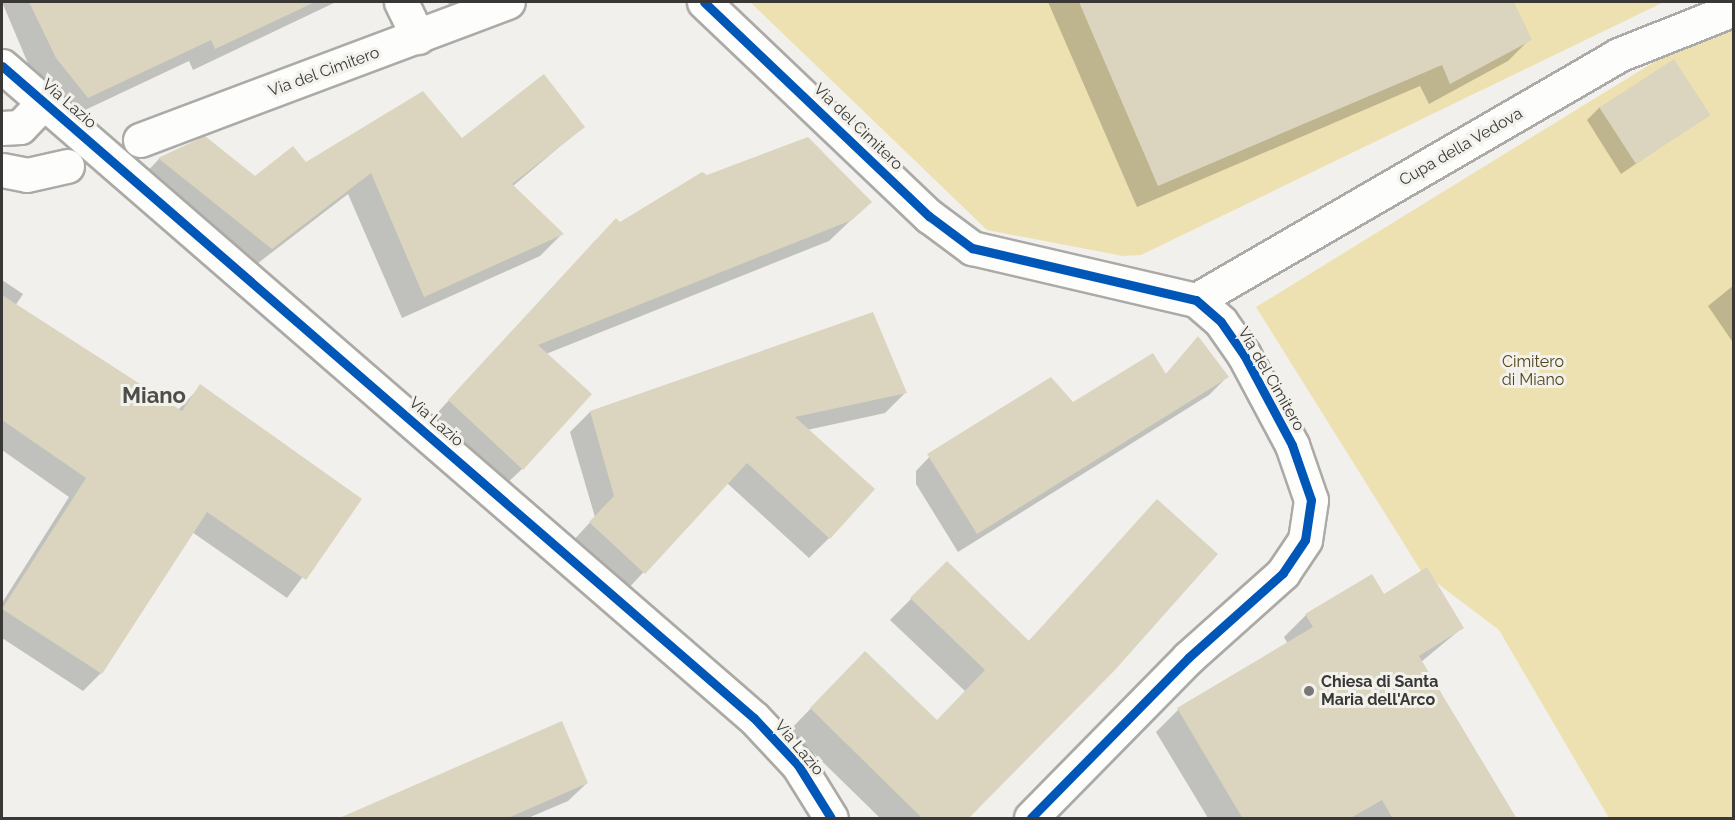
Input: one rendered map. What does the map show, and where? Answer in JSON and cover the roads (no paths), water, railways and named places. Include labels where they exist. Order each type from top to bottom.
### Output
[{"type":"street","points":[[401,2],[418,37]]},
{"type":"street","name":"Via del Cimitero","points":[[140,141],[508,2]]},
{"type":"street","name":"Via del Cimitero","points":[[704,2],[929,216],[972,248],[1196,300],[1221,322],[1244,355],[1292,445],[1311,501],[1305,540],[1283,573],[1188,658],[1031,819]]},
{"type":"street","name":"Cupa della Vedova","points":[[1196,300],[1618,55],[1734,9]]},
{"type":"street","name":"Via Lazio","points":[[2,66],[754,717],[798,765],[831,819]]},
{"type":"street","points":[[2,128],[20,127],[44,102]]},
{"type":"street","points":[[2,195],[14,172],[67,166]]},
{"type":"place","name":"Chiesa di Santa Maria dell'Arco","points":[[1309,691]]},
{"type":"district","name":"Miano","points":[[154,396]]},
{"type":"park label","name":"Cimitero di Miano","points":[[1533,371]]}]
